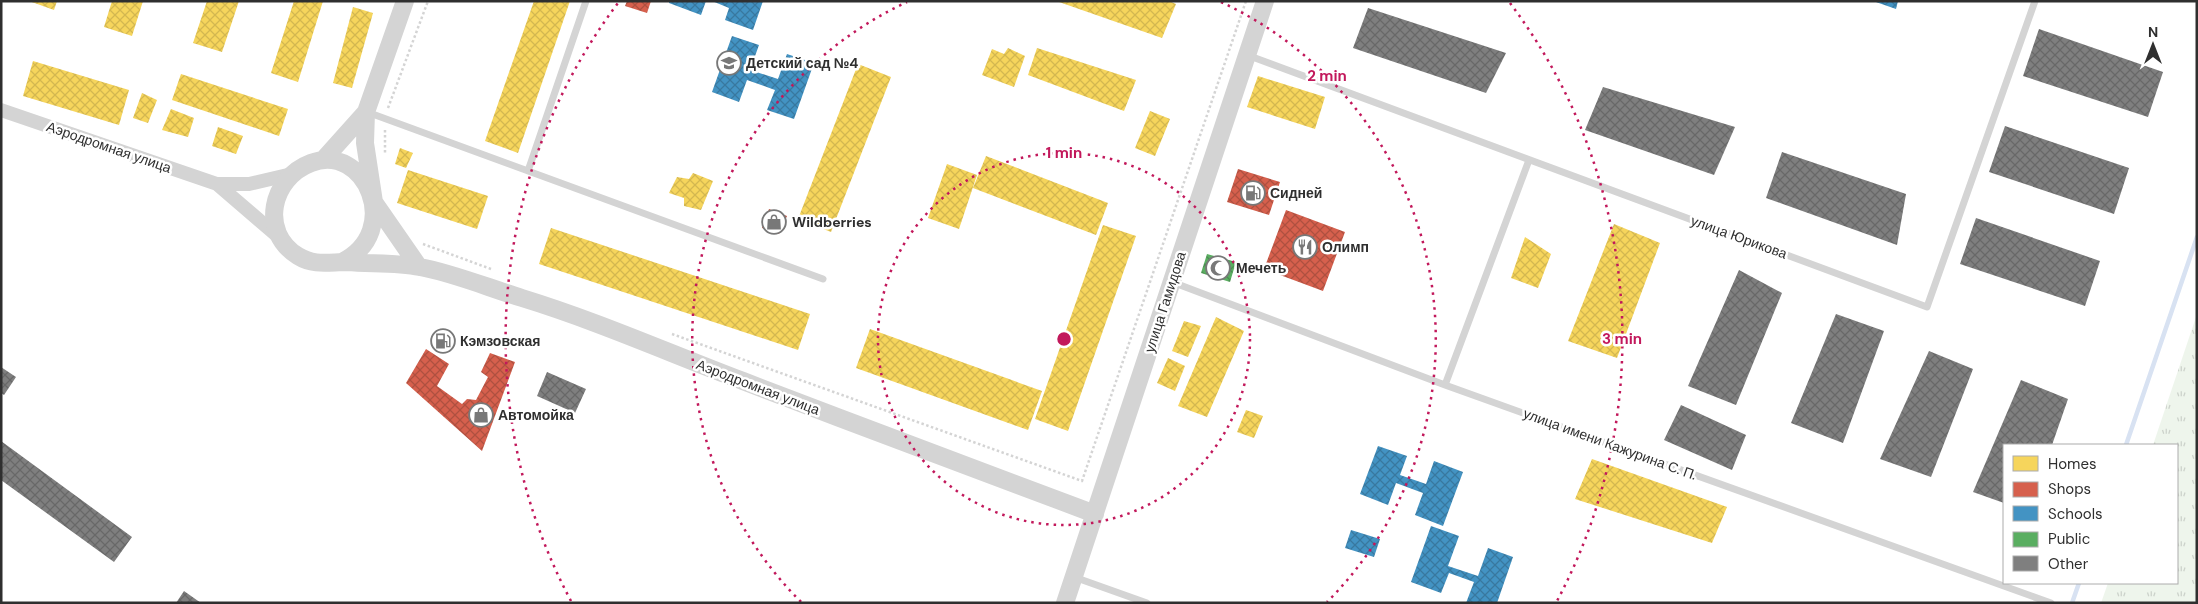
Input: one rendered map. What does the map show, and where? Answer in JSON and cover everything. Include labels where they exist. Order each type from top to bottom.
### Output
[{"type":"street","points":[[217,184],[281,239],[296,255],[313,263],[342,262],[356,254],[365,243],[374,222],[374,202],[365,143],[366,112],[406,1]]},
{"type":"street","name":"улица Гамидова","points":[[1065,603],[1265,1]]},
{"type":"street","name":"Аэродромная улица","points":[[1,110],[217,184]]},
{"type":"street","points":[[323,160],[366,112]]},
{"type":"street","points":[[281,239],[276,224],[274,207],[277,195],[284,182],[292,174],[312,162],[323,160],[338,162],[355,171],[368,188],[374,202],[419,266]]},
{"type":"street","points":[[217,184],[249,184],[292,174]]},
{"type":"street","name":"Аэродромная улица","points":[[342,262],[419,266],[547,306],[898,442],[1095,514]]},
{"type":"lane","points":[[528,171],[586,1]]},
{"type":"lane","name":"улица Юрикова","points":[[1247,55],[1927,307],[2035,1]]},
{"type":"lane","points":[[366,112],[823,280]]},
{"type":"lane","points":[[1445,385],[1529,160]]},
{"type":"lane","name":"улица имени Кажурина С. П.","points":[[1172,282],[1445,385],[2051,603]]},
{"type":"lane","points":[[1074,576],[1147,603]]},
{"type":"path","points":[[385,156],[384,118],[428,1]]},
{"type":"path","points":[[669,333],[1082,481],[1246,1]]},
{"type":"path","points":[[416,242],[500,272]]},
{"type":"green space","points":[[2197,314],[2197,603],[2101,603],[2108,584],[2178,584],[2178,444],[2153,444]]},
{"type":"building: Homes","points":[[29,1],[57,1],[54,10]]},
{"type":"building: Homes","points":[[112,1],[143,1],[132,36],[104,27]]},
{"type":"building: Homes","points":[[207,1],[239,1],[222,52],[193,43]]},
{"type":"building: Homes","points":[[294,1],[323,1],[298,82],[271,73]]},
{"type":"building: Homes","points":[[534,1],[570,1],[518,153],[485,141]]},
{"type":"building: Homes","points":[[1169,1],[1176,4],[1162,38],[1059,2]]},
{"type":"building: Homes","points":[[353,7],[373,13],[352,88],[333,83]]},
{"type":"building: Homes","points":[[1008,48],[1025,56],[1014,87],[982,75],[992,49],[1004,54]]},
{"type":"building: Homes","points":[[1037,48],[1136,80],[1124,111],[1028,75]]},
{"type":"building: Homes","points":[[33,61],[129,90],[119,125],[23,96]]},
{"type":"building: Homes","points":[[858,64],[891,77],[831,232],[798,219]]},
{"type":"building: Homes","points":[[181,74],[288,109],[279,136],[172,100]]},
{"type":"building: Homes","points":[[1258,76],[1325,97],[1315,129],[1247,107]]},
{"type":"building: Homes","points":[[142,93],[157,100],[148,123],[133,118]]},
{"type":"building: Homes","points":[[171,109],[194,118],[188,137],[162,130]]},
{"type":"building: Homes","points":[[1150,111],[1170,119],[1155,156],[1135,148]]},
{"type":"building: Homes","points":[[218,127],[243,136],[236,154],[212,146]]},
{"type":"building: Homes","points":[[400,148],[413,153],[406,168],[395,164]]},
{"type":"building: Homes","points":[[986,156],[1108,203],[1096,235],[973,188]]},
{"type":"building: Homes","points":[[947,164],[977,175],[959,229],[928,218]]},
{"type":"building: Homes","points":[[408,170],[488,196],[477,229],[397,203]]},
{"type":"building: Homes","points":[[693,173],[713,181],[701,210],[684,206],[684,198],[669,193],[677,177],[689,179]]},
{"type":"building: Homes","points":[[1614,224],[1660,243],[1617,358],[1568,341]]},
{"type":"building: Homes","points":[[1103,225],[1136,236],[1068,431],[1035,419]]},
{"type":"building: Homes","points":[[551,228],[810,314],[798,350],[539,264]]},
{"type":"building: Homes","points":[[1525,237],[1551,254],[1538,288],[1511,278]]},
{"type":"building: Homes","points":[[1216,317],[1244,331],[1207,417],[1178,406]]},
{"type":"building: Homes","points":[[1184,321],[1201,326],[1188,357],[1172,351]]},
{"type":"building: Homes","points":[[870,329],[1042,391],[1028,430],[856,368]]},
{"type":"building: Homes","points":[[1168,358],[1185,366],[1175,391],[1157,383]]},
{"type":"building: Homes","points":[[1246,410],[1263,416],[1254,438],[1237,432]]},
{"type":"building: Homes","points":[[1592,459],[1727,507],[1712,543],[1575,499]]},
{"type":"building: Shops","points":[[627,1],[651,1],[647,13],[625,6]]},
{"type":"building: Shops","points":[[1238,169],[1280,182],[1269,215],[1227,202]]},
{"type":"building: Shops","name":"Wildberries","points":[[769,209],[787,216],[779,234],[762,228]]},
{"type":"building: Shops","points":[[1286,210],[1345,232],[1323,291],[1264,269]]},
{"type":"building: Shops","points":[[426,349],[449,364],[437,386],[462,404],[467,399],[476,400],[488,377],[481,372],[490,353],[515,362],[482,451],[406,383]]},
{"type":"building: Schools","points":[[669,1],[706,1],[701,15],[669,3]]},
{"type":"building: Schools","points":[[712,1],[763,1],[753,30],[725,20],[729,8]]},
{"type":"building: Schools","points":[[1873,1],[1898,1],[1896,9]]},
{"type":"building: Schools","points":[[732,36],[759,45],[750,70],[778,79],[787,54],[814,63],[794,119],[767,110],[775,90],[747,80],[739,102],[712,92]]},
{"type":"building: Schools","points":[[1378,446],[1407,456],[1400,475],[1426,484],[1434,461],[1463,472],[1443,526],[1415,515],[1423,493],[1396,483],[1388,505],[1360,494]]},
{"type":"building: Schools","points":[[1431,526],[1459,536],[1448,566],[1478,576],[1488,548],[1513,557],[1497,603],[1466,603],[1474,582],[1449,573],[1441,593],[1411,582]]},
{"type":"building: Schools","points":[[1351,530],[1380,539],[1374,557],[1345,548]]},
{"type":"building: Public","name":"Мечеть","points":[[1207,254],[1236,262],[1230,282],[1201,273]]},
{"type":"building: Other","points":[[1368,8],[1506,53],[1486,93],[1353,48]]},
{"type":"building: Other","points":[[2039,29],[2163,72],[2148,117],[2023,76]]},
{"type":"building: Other","points":[[1603,87],[1735,127],[1714,175],[1585,130]]},
{"type":"building: Other","points":[[2005,126],[2129,168],[2114,214],[1989,172]]},
{"type":"building: Other","points":[[1782,152],[1906,194],[1897,245],[1766,198]]},
{"type":"building: Other","points":[[1976,218],[2100,261],[2085,306],[1960,264]]},
{"type":"building: Other","points":[[1739,270],[1782,293],[1736,405],[1688,386]]},
{"type":"building: Other","points":[[1836,314],[1884,331],[1843,443],[1791,423]]},
{"type":"building: Other","points":[[1929,351],[1973,369],[1931,477],[1880,459]]},
{"type":"building: Other","points":[[1,367],[16,377],[4,395],[1,393]]},
{"type":"building: Other","points":[[547,372],[586,389],[575,413],[537,396]]},
{"type":"building: Other","points":[[2021,380],[2068,399],[2052,444],[2003,444],[2003,503],[1973,492]]},
{"type":"building: Other","points":[[1681,405],[1746,435],[1732,470],[1664,440]]},
{"type":"building: Other","points":[[1,441],[132,537],[114,562],[1,480]]},
{"type":"building: Other","points":[[184,591],[201,603],[176,603]]},
{"type":"waterway","points":[[2126,444],[2197,237]]},
{"type":"waterway","points":[[2072,603],[2079,584]]},
{"type":"place","name":"Детский сад №4","points":[[729,63]]},
{"type":"place","name":"Сидней","points":[[1253,193]]},
{"type":"place","name":"Wildberries","points":[[774,222]]},
{"type":"place","name":"Олимп","points":[[1305,247]]},
{"type":"place","name":"Мечеть","points":[[1218,268]]},
{"type":"place","name":"Кэмзовская","points":[[443,341]]},
{"type":"place","name":"Автомойка","points":[[481,415]]}]
